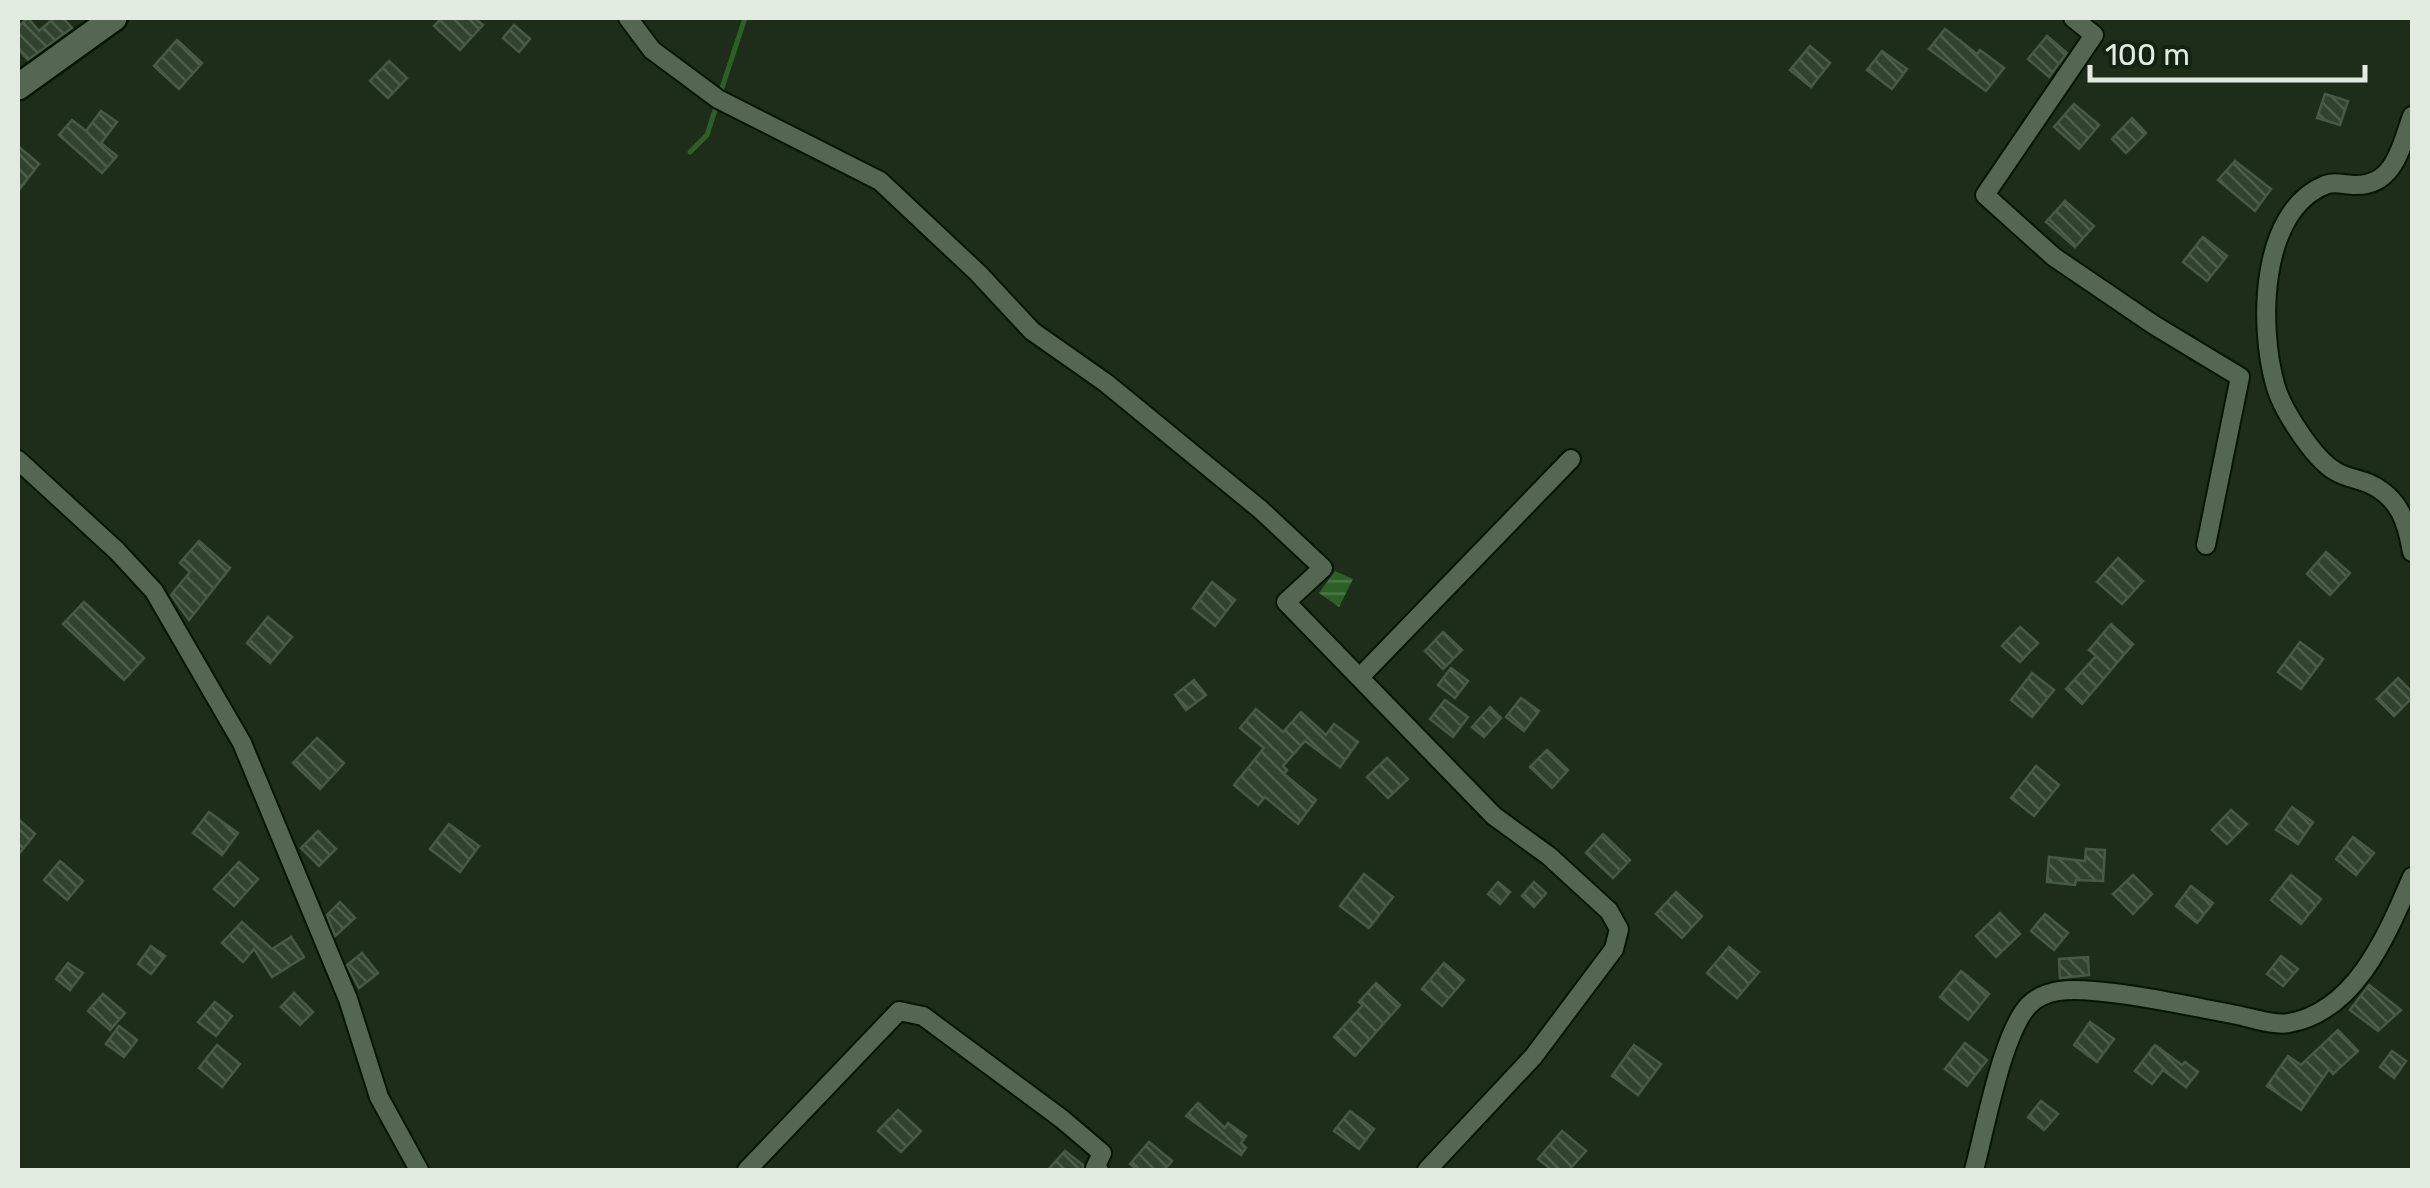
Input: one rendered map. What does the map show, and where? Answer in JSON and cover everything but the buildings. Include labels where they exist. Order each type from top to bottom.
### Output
[{"type":"street","points":[[22,77],[114,18]]},
{"type":"street","points":[[628,18],[652,50],[718,99],[880,181],[978,273],[1032,331],[1106,383],[1262,510],[1323,568],[1286,602],[1494,816],[1549,856],[1609,911],[1619,929],[1614,949],[1533,1057],[1427,1170]]},
{"type":"street","points":[[2074,18],[2094,35],[1985,195],[2054,257],[2240,377],[2206,545]]},
{"type":"street","points":[[2412,116],[2394,167],[2378,182],[2328,182],[2304,198],[2272,253],[2265,302],[2268,362],[2279,402],[2334,471],[2371,484],[2394,501],[2404,516],[2412,552]]},
{"type":"street","points":[[1360,676],[1571,459]]},
{"type":"street","points":[[18,460],[117,550],[154,591],[242,744],[348,999],[379,1097],[420,1170]]},
{"type":"street","points":[[1974,1170],[2013,1030],[2032,1001],[2052,991],[2118,993],[2288,1024],[2329,1006],[2356,980],[2381,946],[2412,877]]},
{"type":"street","points":[[747,1170],[899,1011],[923,1016],[1062,1119],[1102,1153],[1095,1168],[1099,1170]]},
{"type":"shaded area","points":[[1335,571],[1353,579],[1339,607],[1319,593]]},
{"type":"waterway","points":[[720,94],[745,18]]},
{"type":"waterway","points":[[690,152],[707,135],[717,104]]}]
